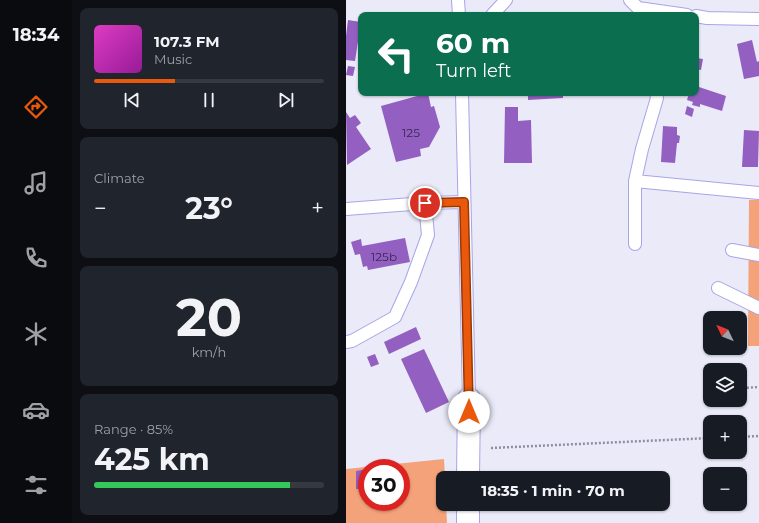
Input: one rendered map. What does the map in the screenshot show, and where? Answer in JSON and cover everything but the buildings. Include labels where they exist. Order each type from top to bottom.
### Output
[{"type":"street","points":[[468,471],[469,399]]},
{"type":"street","points":[[468,511],[468,523]]},
{"type":"lane","points":[[458,0],[459,12]]},
{"type":"lane","points":[[495,12],[506,0]]},
{"type":"lane","points":[[636,8],[665,12]]},
{"type":"lane","points":[[699,17],[759,19]]},
{"type":"lane","points":[[462,96],[469,399]]},
{"type":"lane","points":[[635,244],[635,181],[657,96]]},
{"type":"lane","points":[[635,181],[759,193]]},
{"type":"lane","points":[[346,209],[425,203],[464,202]]},
{"type":"lane","points":[[346,342],[352,341],[395,317],[411,282],[428,235],[425,203]]},
{"type":"lane","points":[[732,250],[759,255]]},
{"type":"lane","points":[[718,288],[759,308]]},
{"type":"path","points":[[747,388],[759,388]]},
{"type":"path","points":[[747,437],[759,436]]},
{"type":"path","points":[[468,449],[703,438]]},
{"type":"shaded area","points":[[749,200],[759,200],[759,346],[748,346]]},
{"type":"shaded area","points":[[444,459],[445,471],[436,471],[436,511],[446,511],[447,523],[346,523],[346,469],[358,468],[358,511],[410,511],[410,462]]},
{"type":"route","points":[[425,203],[464,202],[469,412]]}]
